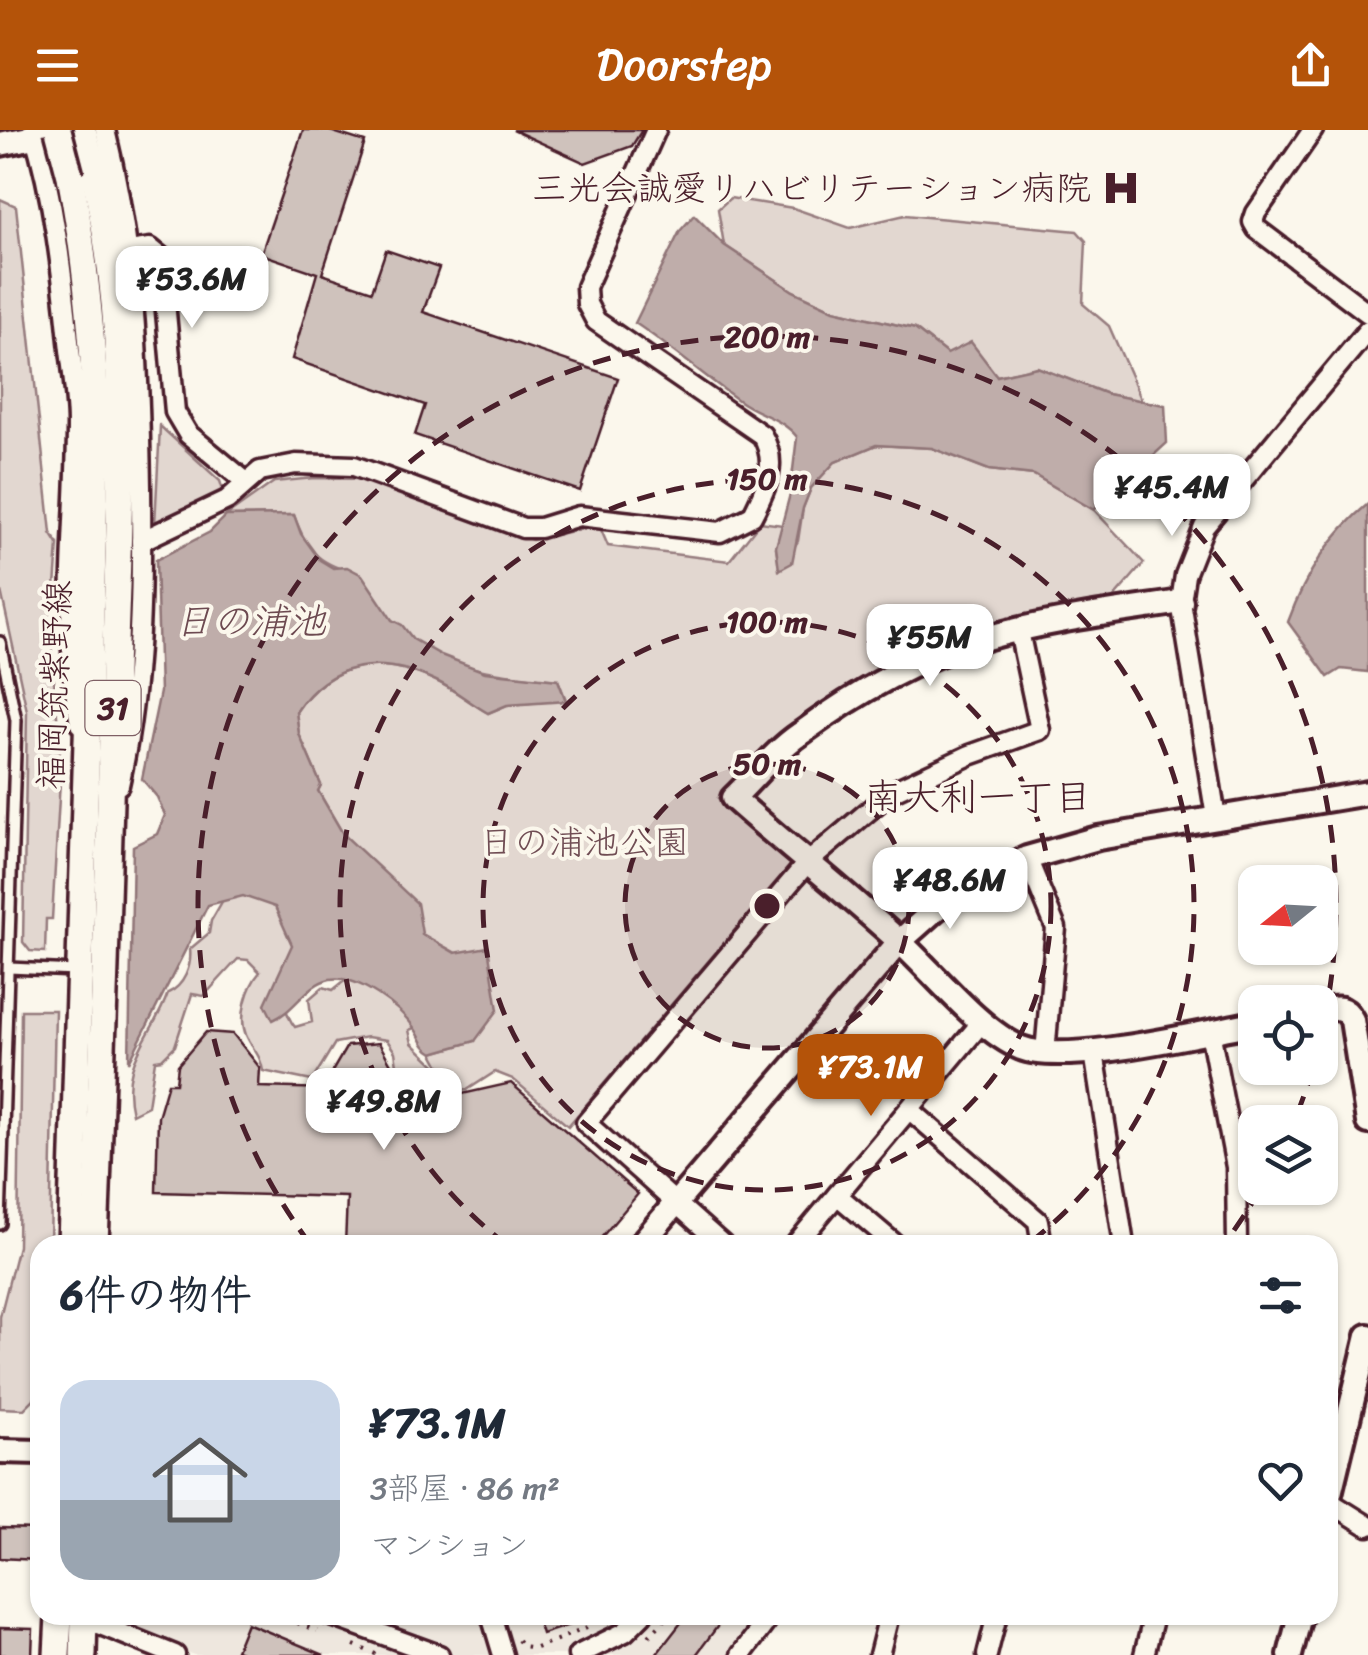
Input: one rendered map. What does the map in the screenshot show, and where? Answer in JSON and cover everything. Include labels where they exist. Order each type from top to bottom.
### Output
[{"type":"main road","name":"福岡筑紫野線","points":[[71,1235],[98,426],[83,244],[82,130]]},
{"type":"main road","name":"福岡筑紫野線","points":[[42,133],[82,174],[111,271],[119,352],[122,434],[95,1235]]},
{"type":"main road","points":[[57,1655],[58,1625]]},
{"type":"main road","points":[[84,1655],[90,1625]]},
{"type":"street","points":[[0,144],[68,130]]},
{"type":"street","points":[[106,130],[139,354],[142,541],[138,632],[125,759],[110,826]]},
{"type":"street","points":[[142,541],[227,500],[260,471],[296,464],[354,466],[523,528],[540,528],[580,516],[720,532],[752,516],[770,473],[768,444],[762,435],[596,321],[587,304],[586,287],[656,130]]},
{"type":"street","points":[[1313,130],[1253,222],[1257,230],[1368,313]]},
{"type":"street","points":[[42,133],[48,184],[66,261],[78,421],[71,624],[74,695],[86,759]]},
{"type":"street","points":[[125,251],[150,248],[161,258],[176,412],[181,425],[246,482]]},
{"type":"street","points":[[1216,817],[1181,602],[1184,576],[1204,526],[1368,330]]},
{"type":"street","points":[[1181,602],[976,640],[880,682],[796,736],[733,798],[900,941],[982,1022],[1020,1048],[1044,1053],[1094,1052],[1238,1026]]},
{"type":"street","points":[[711,1235],[586,1123],[807,864],[891,792],[970,755],[1040,730],[1019,632]]},
{"type":"street","points":[[649,1235],[900,941],[936,909],[981,880],[1027,858],[1098,838],[1368,793]]},
{"type":"street","points":[[1027,858],[1056,928],[1044,1053]]},
{"type":"street","points":[[1338,1007],[1347,1010],[1352,1020],[1368,1122]]},
{"type":"street","points":[[803,1235],[982,1022]]},
{"type":"street","points":[[1210,1031],[1236,1167],[1237,1235]]},
{"type":"street","points":[[1094,1052],[1122,1235]]},
{"type":"street","points":[[910,1110],[1038,1222],[1040,1235]]},
{"type":"street","points":[[837,1195],[884,1235]]},
{"type":"street","points":[[1338,1461],[1367,1343]]},
{"type":"street","points":[[0,1451],[30,1452]]},
{"type":"street","points":[[1338,1508],[1368,1526]]},
{"type":"street","points":[[103,1625],[175,1655]]},
{"type":"street","points":[[356,1625],[438,1655]]},
{"type":"street","points":[[494,1625],[503,1655]]},
{"type":"street","points":[[578,1655],[632,1625]]},
{"type":"street","points":[[741,1655],[764,1625]]},
{"type":"street","points":[[878,1655],[886,1625]]},
{"type":"street","points":[[987,1655],[994,1625]]},
{"type":"street","points":[[1144,1655],[1152,1625]]},
{"type":"street","points":[[1290,1655],[1298,1625]]},
{"type":"lane","points":[[0,642],[16,720],[4,946],[9,968],[0,1224]]},
{"type":"lane","points":[[0,760],[14,760]]},
{"type":"lane","points":[[9,968],[82,971]]},
{"type":"path","points":[[515,1630],[523,1646],[538,1647],[588,1628]]},
{"type":"path","points":[[538,1647],[540,1655]]},
{"type":"shaded area","points":[[115,1625],[753,1625],[731,1655],[194,1655]]},
{"type":"green space","points":[[730,198],[793,208],[850,228],[905,215],[1077,231],[1086,241],[1083,304],[1109,326],[1142,401],[1107,394],[1037,367],[997,376],[947,354],[915,329],[834,310],[793,291],[724,245],[718,209]]},
{"type":"green space","points":[[0,199],[16,206],[51,533],[58,544],[51,645],[61,763],[52,919],[46,919],[45,952],[30,951],[23,942],[27,711],[0,586]]},
{"type":"green space","points":[[160,426],[220,481],[224,494],[155,525]]},
{"type":"green space","name":"日の浦池公園","points":[[876,445],[932,448],[989,470],[1034,475],[1094,510],[1144,563],[1110,602],[1018,622],[786,732],[718,798],[791,864],[568,1126],[513,1079],[495,1072],[467,1090],[443,1093],[441,1081],[422,1077],[417,1067],[397,1065],[387,1040],[367,1037],[335,1043],[312,1081],[263,1071],[243,1019],[248,993],[260,972],[248,960],[238,959],[204,996],[192,994],[175,1046],[162,1059],[155,1060],[148,1106],[132,1114],[130,1079],[139,1050],[168,993],[186,975],[190,949],[209,933],[211,921],[227,893],[268,897],[301,925],[285,991],[288,1016],[295,1027],[312,1022],[309,999],[323,987],[333,990],[359,969],[420,1026],[409,1030],[412,1043],[436,1066],[439,1064],[433,1053],[475,1041],[456,953],[422,934],[365,857],[343,834],[318,791],[321,785],[299,734],[296,712],[324,682],[340,673],[376,666],[394,667],[434,680],[488,713],[507,705],[566,700],[558,680],[465,666],[415,641],[383,611],[361,575],[326,562],[311,549],[294,515],[226,516],[274,482],[360,479],[532,540],[599,525],[608,546],[729,561],[760,522],[783,525],[776,547],[780,569],[798,541],[803,508],[811,488],[835,462]]},
{"type":"green space","points":[[21,1010],[55,1010],[50,1235],[30,1235],[30,1403],[24,1409],[0,1408],[0,1317],[18,1246]]},
{"type":"water","points":[[694,215],[724,245],[793,291],[834,310],[915,329],[947,354],[971,342],[997,376],[1037,367],[1107,394],[1165,405],[1167,443],[1094,510],[1034,475],[989,470],[932,448],[876,445],[835,462],[811,488],[792,563],[779,570],[776,547],[790,494],[797,437],[784,425],[738,400],[635,323],[680,231]]},
{"type":"water","points":[[1368,504],[1368,672],[1341,669],[1328,677],[1288,622],[1320,557]]},
{"type":"water","name":"日の浦池","points":[[294,515],[301,534],[320,560],[333,568],[347,567],[362,575],[392,620],[402,625],[413,639],[485,672],[558,680],[566,701],[507,705],[488,713],[441,683],[414,672],[395,667],[358,668],[324,682],[296,712],[299,734],[321,785],[318,791],[343,834],[417,903],[422,934],[455,953],[488,947],[498,1010],[475,1041],[433,1053],[389,1003],[365,987],[341,979],[314,986],[273,1020],[265,1004],[292,945],[275,907],[243,896],[208,905],[129,1062],[133,846],[157,834],[165,815],[142,779],[160,692],[156,560],[210,532],[226,516]]},
{"type":"building","points":[[303,130],[327,130],[365,142],[322,274],[372,291],[386,250],[439,268],[423,312],[618,378],[580,491],[415,435],[425,405],[292,359],[317,273],[261,254]]},
{"type":"building","points":[[513,130],[642,130],[632,146],[585,163]]},
{"type":"building","points":[[206,1032],[233,1034],[260,1068],[259,1087],[330,1089],[330,1075],[347,1046],[379,1043],[393,1068],[395,1086],[410,1088],[427,1102],[511,1083],[638,1194],[603,1235],[345,1235],[347,1197],[156,1192],[158,1117],[168,1083],[176,1083],[178,1065]]},
{"type":"building","points":[[0,1528],[30,1529],[30,1560],[0,1558]]},
{"type":"building","points":[[246,1625],[252,1625],[324,1655],[249,1655],[236,1650]]},
{"type":"building","points":[[539,1625],[570,1625],[542,1634]]},
{"type":"building","points":[[679,1625],[718,1625],[696,1655],[656,1655]]},
{"type":"building","points":[[0,1628],[33,1629],[32,1655],[0,1655]]},
{"type":"place","name":"三光会誠愛リハビリテーション病院","points":[[1121,188]]},
{"type":"district","name":"南大利一丁目","points":[[978,797]]}]
